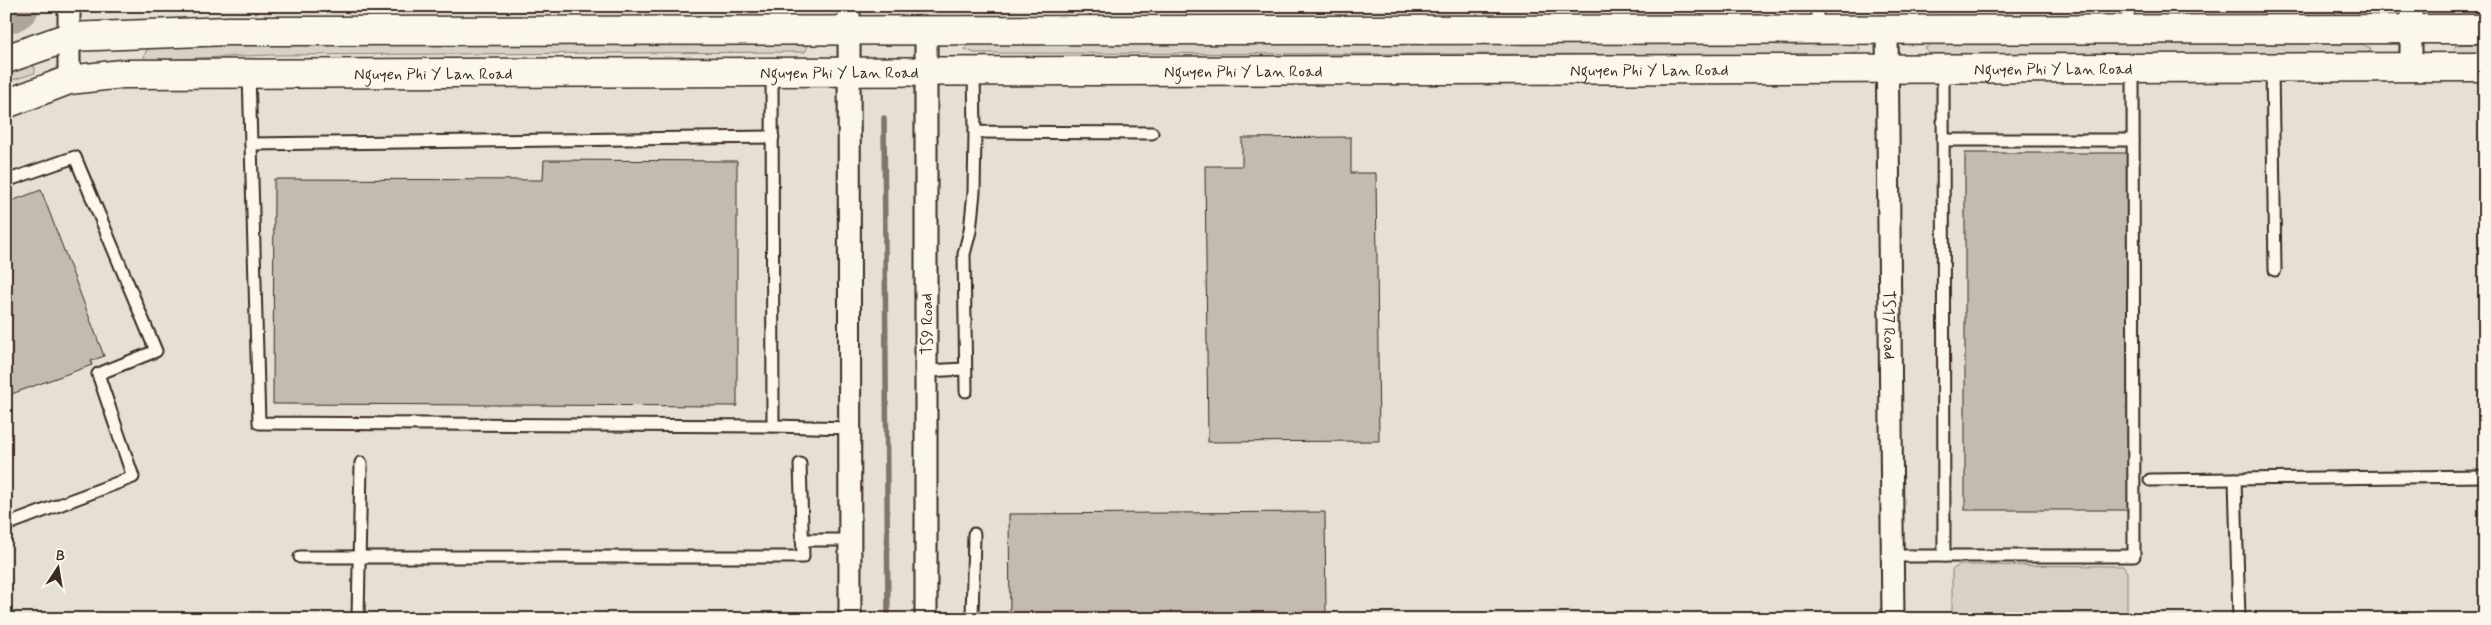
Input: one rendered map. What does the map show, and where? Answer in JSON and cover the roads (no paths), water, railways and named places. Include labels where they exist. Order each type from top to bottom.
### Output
[{"type":"main road","points":[[6,59],[69,36],[849,18],[926,30],[1817,19],[1887,31],[2128,18],[2411,18],[2485,29]]},
{"type":"main road","name":"Nguyen Phi Y Lan Road","points":[[6,104],[69,80],[122,74],[1888,68],[2485,68]]},
{"type":"street","points":[[69,6],[69,80]]},
{"type":"street","points":[[849,18],[850,619]]},
{"type":"street","points":[[2411,18],[2411,68]]},
{"type":"street","name":"TS9 Road","points":[[926,30],[926,619]]},
{"type":"street","name":"TS17 Road","points":[[1887,31],[1893,619]]},
{"type":"lane","points":[[1943,68],[1944,556]]},
{"type":"lane","points":[[1892,556],[2134,556],[2132,68]]},
{"type":"lane","points":[[2272,68],[2275,270]]},
{"type":"lane","points":[[966,391],[964,254],[970,231],[974,192],[974,72]]},
{"type":"lane","points":[[772,73],[773,426]]},
{"type":"lane","points":[[249,74],[258,423],[850,428]]},
{"type":"lane","points":[[975,132],[1152,133]]},
{"type":"lane","points":[[251,144],[773,137]]},
{"type":"lane","points":[[1943,140],[2133,140]]},
{"type":"lane","points":[[6,181],[75,157],[156,350],[98,374],[133,477],[6,525]]},
{"type":"lane","points":[[926,371],[965,369]]},
{"type":"lane","points":[[358,619],[361,462]]},
{"type":"lane","points":[[300,557],[803,557],[800,464]]},
{"type":"lane","points":[[2150,480],[2485,476]]},
{"type":"lane","points":[[2235,479],[2239,619]]},
{"type":"lane","points":[[972,619],[974,534]]},
{"type":"lane","points":[[802,540],[850,540]]},
{"type":"waterway","points":[[6,25],[24,16],[30,6]]},
{"type":"waterway","points":[[884,118],[888,619]]}]
